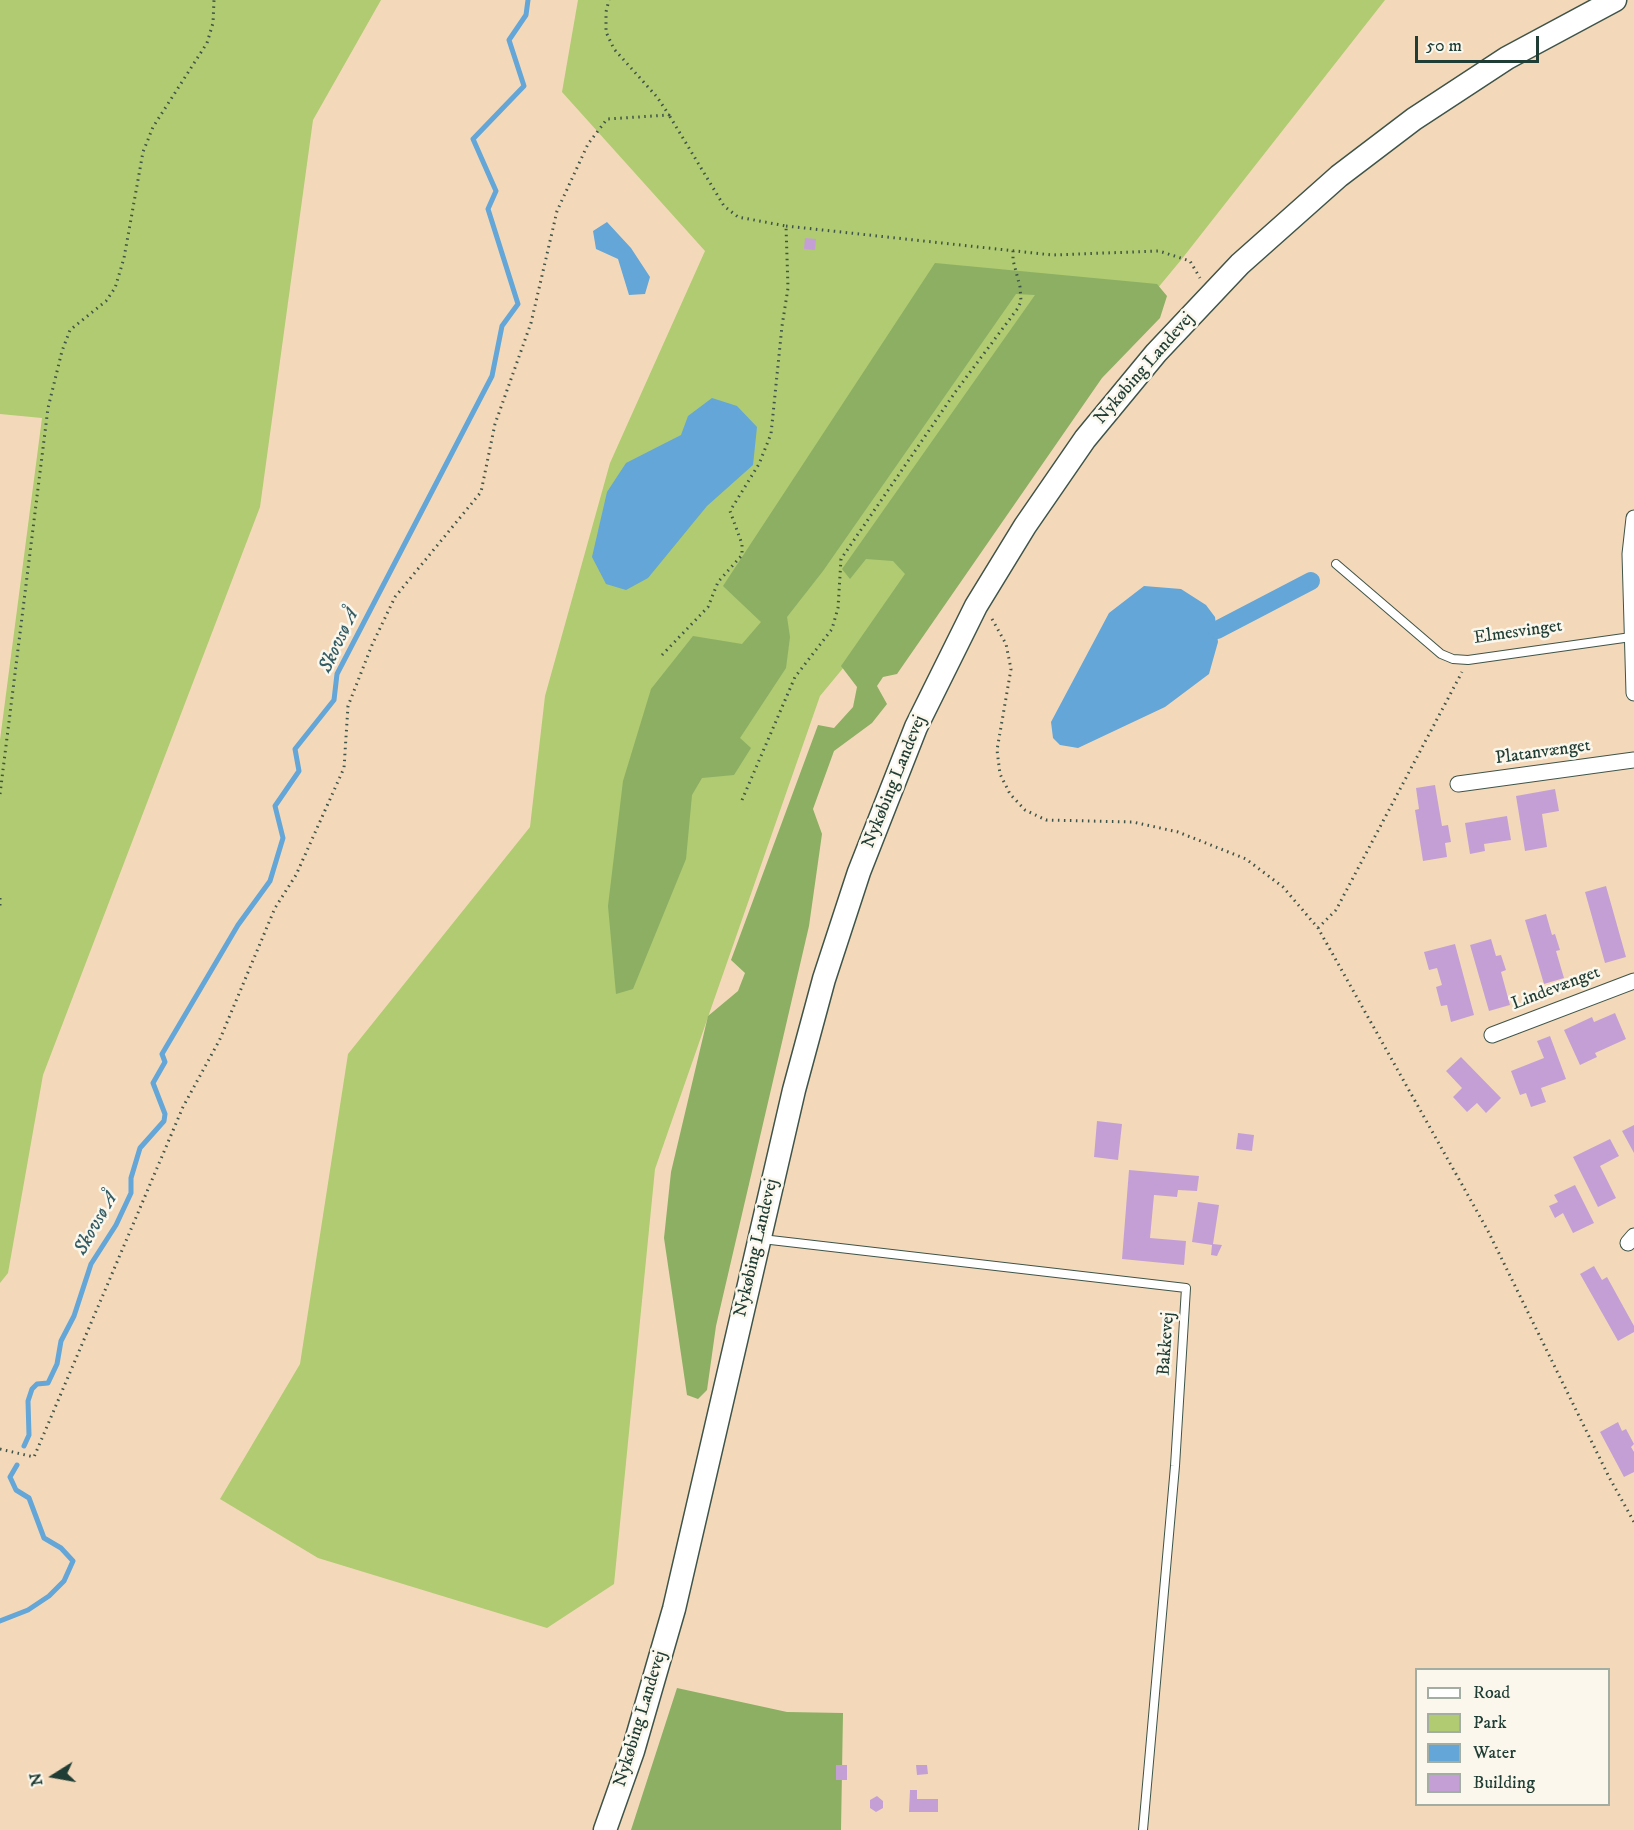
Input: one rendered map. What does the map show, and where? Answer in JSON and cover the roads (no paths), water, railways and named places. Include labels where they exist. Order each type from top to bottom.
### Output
[{"type":"main road","name":"Nykøbing Landevej","points":[[605,1830],[633,1751],[674,1609],[758,1239],[824,979],[859,872],[916,727],[976,606],[1025,526],[1085,438],[1156,353],[1208,297],[1339,176],[1414,119],[1507,58],[1615,0]]},
{"type":"street","points":[[1634,518],[1630,554],[1634,693]]},
{"type":"street","name":"Platanvænget","points":[[1458,784],[1634,760]]},
{"type":"street","name":"Lindevænget","points":[[1492,1035],[1634,981]]},
{"type":"lane","name":"Elmesvinget","points":[[1336,564],[1441,654],[1453,659],[1468,660],[1631,637]]},
{"type":"lane","name":"Bakkevej","points":[[758,1239],[1186,1288],[1174,1478],[1143,1830]]},
{"type":"water","points":[[607,222],[631,248],[650,277],[645,294],[629,295],[618,259],[596,249],[593,231]]},
{"type":"water","points":[[712,398],[737,406],[757,427],[753,465],[707,506],[648,578],[626,590],[606,584],[592,557],[607,492],[626,463],[681,435],[688,416]]},
{"type":"water","points":[[1144,586],[1181,589],[1206,605],[1215,617],[1218,642],[1209,674],[1165,707],[1078,748],[1060,745],[1053,738],[1051,722],[1109,613]]},
{"type":"waterway","name":"Skovsø Å","points":[[24,1446],[29,1435],[28,1401],[32,1389],[37,1384],[48,1383],[57,1364],[61,1341],[74,1316],[91,1264],[116,1225],[131,1193],[131,1178],[140,1148],[164,1121],[165,1114],[153,1083],[165,1062],[162,1054],[238,925],[270,881],[283,838],[275,806],[299,771],[295,749],[334,700],[337,674],[492,376],[502,326],[518,304],[488,209],[496,191],[473,139],[524,86],[509,40],[526,15],[528,0]]},
{"type":"waterway","points":[[1217,630],[1311,581]]},
{"type":"waterway","name":"Skovsø Å","points":[[0,1621],[28,1610],[49,1596],[64,1581],[73,1561],[61,1548],[44,1538],[29,1498],[16,1490],[10,1477],[17,1465]]}]
